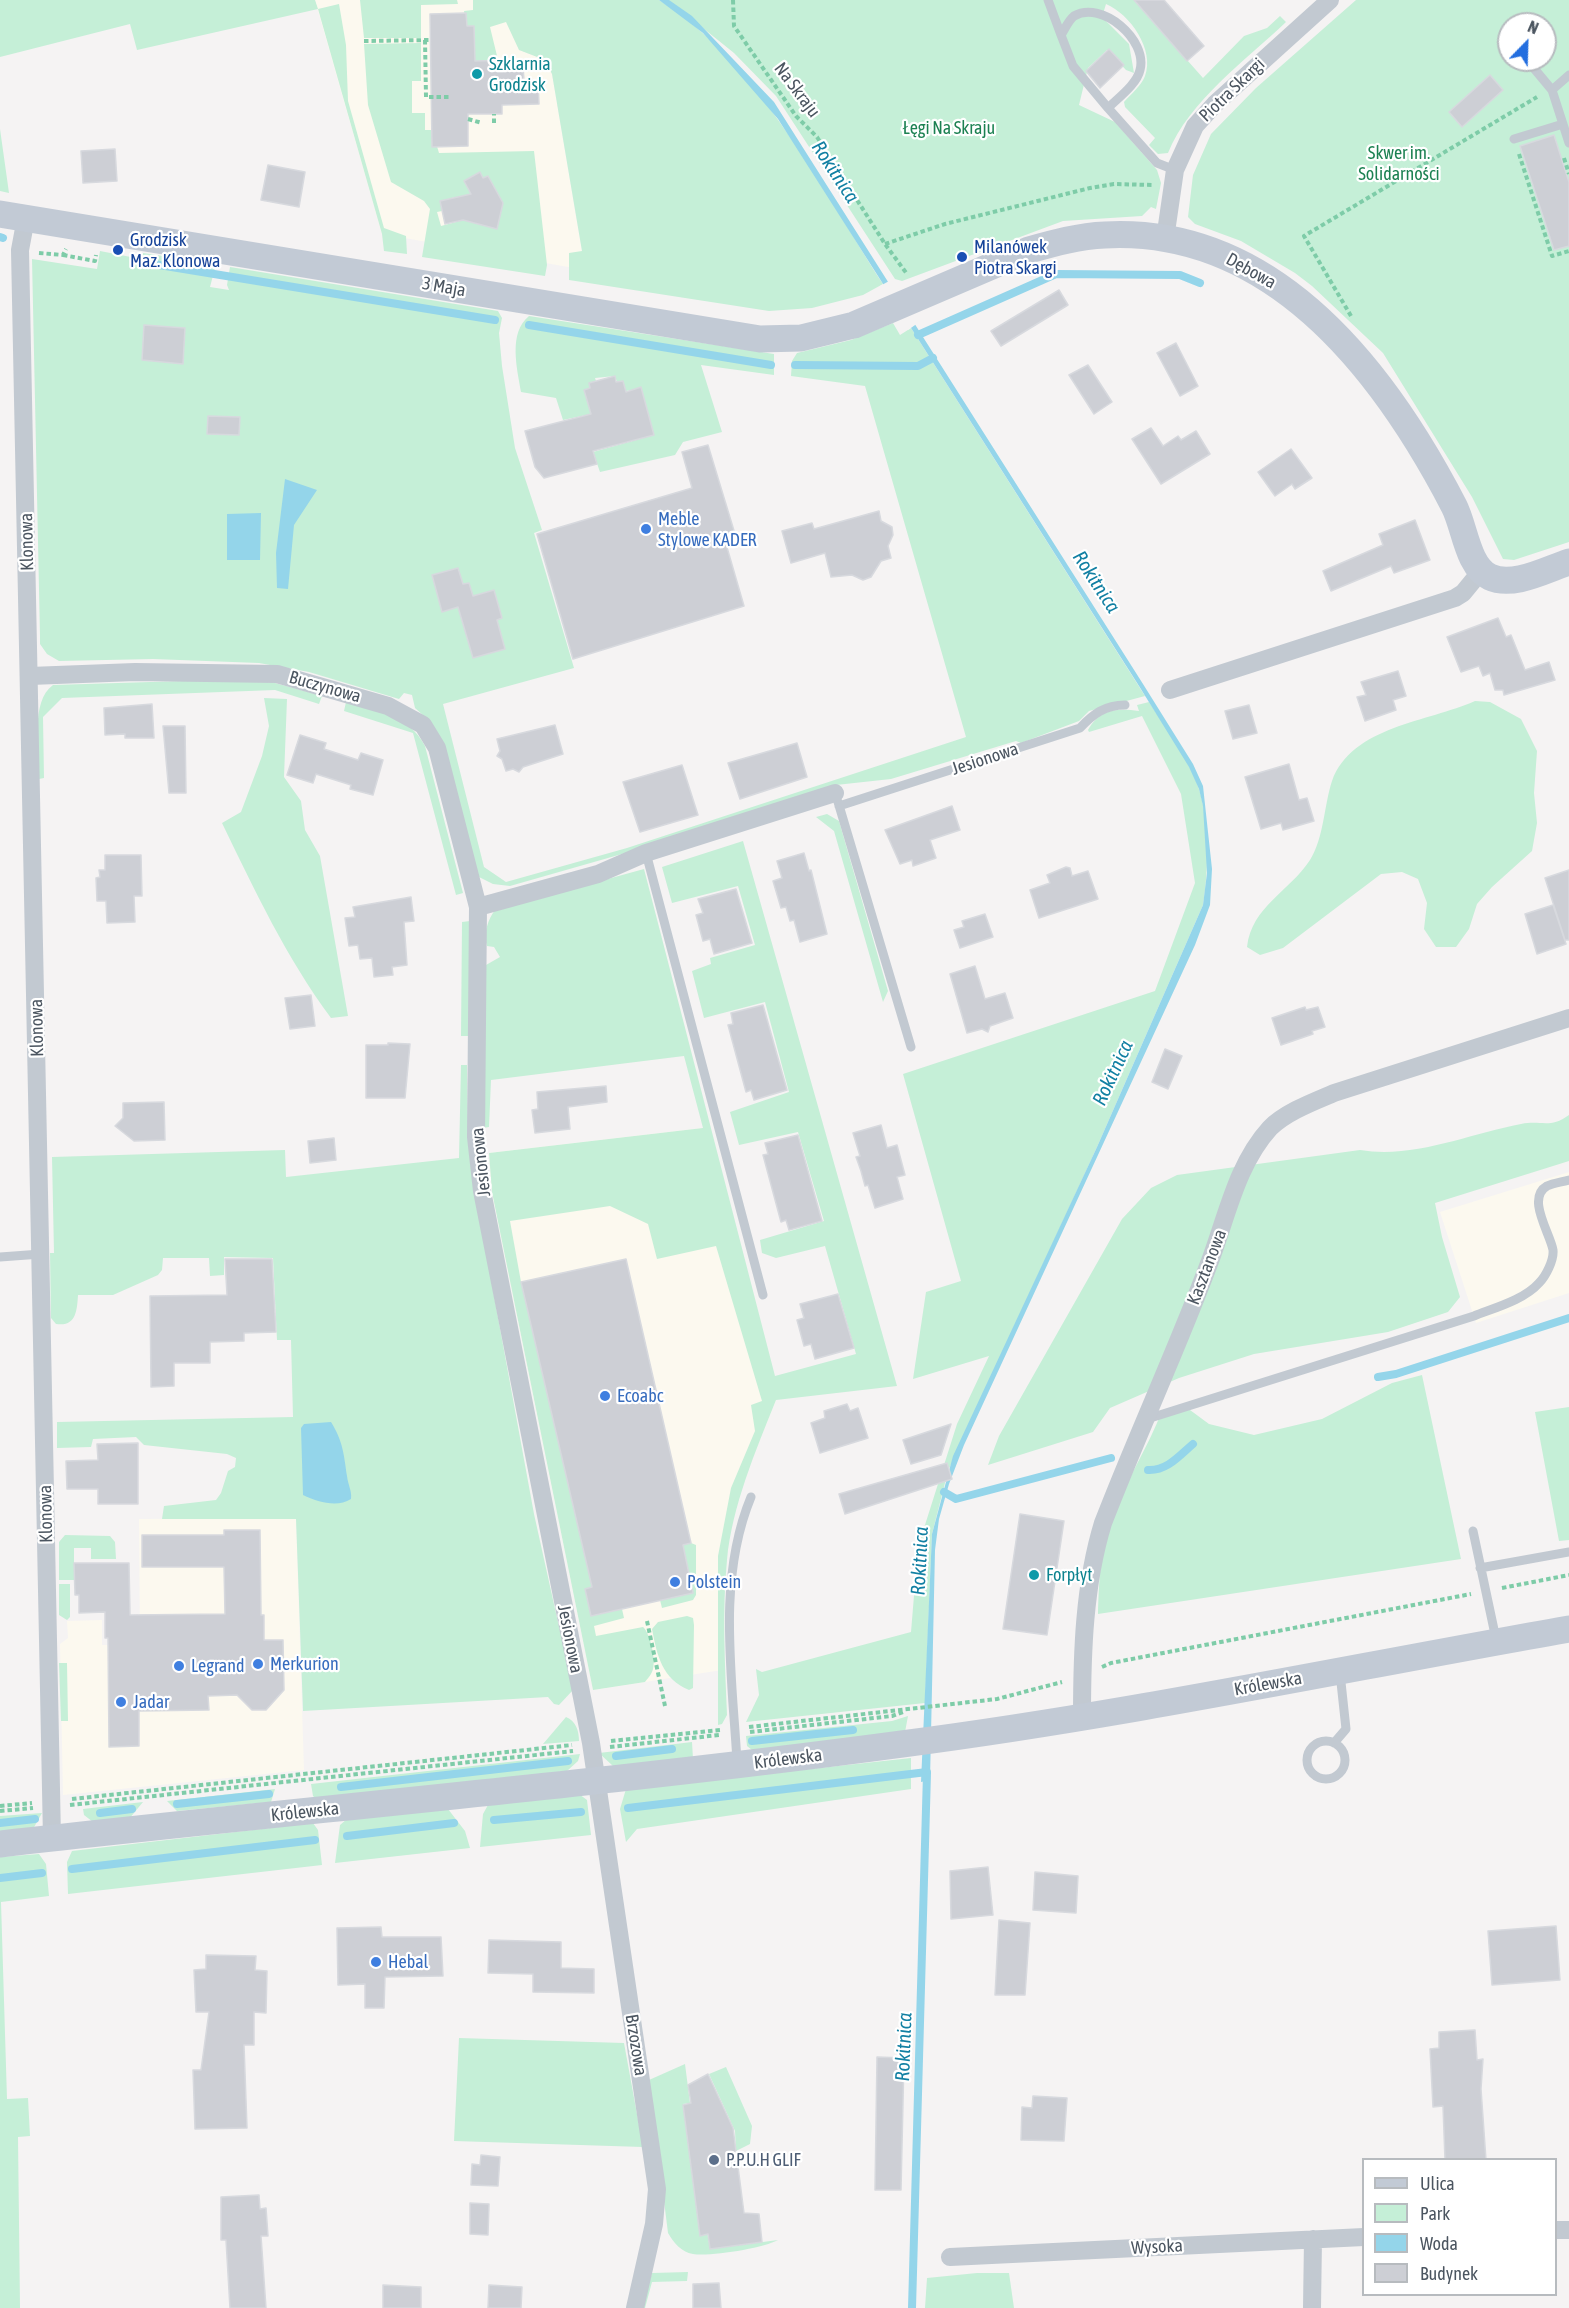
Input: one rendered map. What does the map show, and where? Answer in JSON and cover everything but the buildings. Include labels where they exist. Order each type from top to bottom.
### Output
[{"type":"street","name":"Piotra Skargi","points":[[1165,238],[1175,170],[1188,138],[1202,117],[1330,0]]},
{"type":"street","name":"3 Maja","points":[[0,214],[760,339],[822,334],[854,325],[886,311]]},
{"type":"street","name":"Klonowa","points":[[26,218],[20,250],[52,1838]]},
{"type":"street","name":"Dębowa","points":[[886,311],[913,291],[1057,242],[1104,235],[1165,238],[1226,256],[1268,278],[1310,311],[1350,350],[1387,394],[1455,507],[1472,554],[1481,571]]},
{"type":"street","points":[[1170,690],[1455,598],[1464,592],[1481,571],[1490,577],[1511,580],[1569,562]]},
{"type":"street","name":"Buczynowa","points":[[30,676],[135,672],[264,672],[311,683],[388,706],[407,715],[423,725],[437,748],[478,907]]},
{"type":"street","name":"Jesionowa","points":[[596,1781],[591,1743],[482,1191],[476,1137],[478,907],[598,874],[646,853],[837,799]]},
{"type":"street","name":"Kasztanowa","points":[[1082,1717],[1082,1677],[1092,1560],[1114,1495],[1147,1419],[1244,1167],[1272,1126],[1301,1108],[1334,1093],[1569,1018]]},
{"type":"street","name":"Królewska","points":[[0,1844],[596,1781],[936,1740],[1082,1717],[1569,1629]]},
{"type":"street","name":"Brzozowa","points":[[596,1781],[657,2188],[654,2224],[635,2308]]},
{"type":"street","name":"Wysoka","points":[[950,2257],[1362,2237]]},
{"type":"street","points":[[1312,2308],[1313,2239]]},
{"type":"lane","points":[[1048,0],[1073,66],[1157,163],[1175,170]]},
{"type":"lane","points":[[1061,35],[1075,15],[1091,8],[1102,9],[1133,37],[1141,62],[1140,70],[1137,77],[1108,108]]},
{"type":"lane","points":[[1537,72],[1552,90],[1569,143]]},
{"type":"lane","points":[[1552,90],[1569,75]]},
{"type":"lane","points":[[1514,139],[1563,124]]},
{"type":"lane","name":"Jesionowa","points":[[837,799],[1080,728],[1093,714],[1115,705],[1125,705]]},
{"type":"lane","points":[[837,799],[911,1047]]},
{"type":"lane","points":[[646,853],[763,1295]]},
{"type":"lane","points":[[1147,1419],[1474,1317],[1517,1298],[1539,1284],[1549,1268],[1553,1252],[1539,1208],[1539,1196],[1546,1187],[1569,1180]]},
{"type":"lane","points":[[0,1257],[41,1254]]},
{"type":"lane","points":[[737,1765],[731,1653],[731,1566],[741,1523],[751,1497]]},
{"type":"lane","points":[[1473,1531],[1496,1642]]},
{"type":"lane","points":[[1480,1568],[1569,1552]]},
{"type":"lane","points":[[1334,1743],[1343,1752],[1344,1765],[1335,1777],[1319,1777],[1309,1769],[1308,1753],[1318,1743],[1334,1743],[1346,1729],[1340,1671]]},
{"type":"path","name":"Na Skraju","points":[[733,0],[734,26],[796,116],[818,137],[913,291]]},
{"type":"path","points":[[364,41],[428,40],[426,97],[451,97]]},
{"type":"path","points":[[1350,311],[1304,236],[1552,90]]},
{"type":"path","points":[[494,123],[495,114]]},
{"type":"path","points":[[468,119],[482,123]]},
{"type":"path","points":[[1514,139],[1552,256],[1569,251]]},
{"type":"path","points":[[885,244],[945,224],[1090,188],[1114,184],[1150,184],[1171,189]]},
{"type":"path","points":[[63,255],[95,261],[97,251]]},
{"type":"path","points":[[599,1748],[997,1700],[1082,1677],[1111,1663],[1569,1575]]},
{"type":"path","points":[[647,1621],[665,1706]]},
{"type":"path","points":[[599,1742],[735,1731]]},
{"type":"path","points":[[580,1744],[63,1803],[580,1750]]},
{"type":"path","points":[[0,1806],[43,1805],[0,1811]]},
{"type":"shaded area","points":[[315,0],[498,0],[519,50],[545,60],[552,74],[585,270],[382,234]]},
{"type":"shaded area","points":[[703,1128],[776,1400],[738,1493],[724,1560],[722,1670],[593,1690],[492,1192],[489,1153]]},
{"type":"shaded area","points":[[1569,1172],[1569,1293],[1476,1323],[1440,1212]]},
{"type":"shaded area","points":[[296,1518],[304,1770],[63,1795],[60,1644],[68,1638],[67,1621],[102,1620],[102,1645],[140,1645],[139,1519]]},
{"type":"green space","points":[[0,0],[315,0],[318,9],[137,50],[130,24],[0,57]]},
{"type":"green space","points":[[360,0],[457,0],[458,4],[421,5],[421,38],[364,38]]},
{"type":"green space","points":[[473,0],[659,0],[694,26],[727,57],[757,91],[811,168],[883,284],[863,295],[812,308],[769,311],[569,280],[569,253],[582,251],[552,74],[545,60],[519,50],[506,22],[490,27],[498,60],[467,65],[475,50],[474,27],[467,26],[464,11],[473,10]]},
{"type":"green space","name":"Łęgi Na Skraju","points":[[668,0],[1134,0],[1203,78],[1244,36],[1267,28],[1280,16],[1286,22],[1204,99],[1177,134],[1168,153],[1158,154],[1149,145],[1155,138],[1125,107],[1124,102],[1145,76],[1147,66],[1143,44],[1132,24],[1106,4],[1102,17],[1129,44],[1134,73],[1126,70],[1107,50],[1088,68],[1079,105],[1115,122],[1157,170],[1161,183],[1156,209],[1151,207],[1142,216],[1063,221],[902,281],[895,279],[776,96],[734,53]]},
{"type":"green space","name":"Skwer im. Solidarności","points":[[1356,0],[1569,0],[1569,542],[1514,560],[1503,559],[1472,497],[1383,353],[1312,286],[1295,273],[1241,241],[1195,224],[1188,217],[1193,175],[1211,134],[1256,88]]},
{"type":"green space","points":[[339,4],[346,45],[348,101],[384,228],[406,236],[407,254],[384,251],[382,234],[318,9]]},
{"type":"green space","points":[[421,43],[421,81],[412,81],[412,113],[425,113],[425,130],[432,130],[439,153],[534,151],[547,265],[545,276],[422,257],[430,209],[424,201],[391,182],[368,105],[364,44]],"holes":[[[456,197],[456,222],[441,226],[437,212],[442,211],[440,201]]]},
{"type":"green space","points":[[0,129],[9,193],[0,191]]},
{"type":"green space","points":[[100,251],[141,259],[143,253],[216,264],[210,287],[229,290],[227,285],[230,267],[498,311],[502,318],[499,333],[502,366],[515,448],[542,530],[534,533],[574,668],[443,704],[484,867],[506,882],[627,848],[966,737],[865,386],[791,376],[792,361],[797,353],[851,340],[893,323],[900,335],[911,328],[1145,696],[1089,711],[1079,721],[1021,743],[1016,741],[891,779],[836,785],[629,852],[510,886],[493,884],[479,877],[425,717],[415,708],[412,695],[404,693],[399,699],[309,672],[259,663],[153,659],[59,661],[47,654],[40,644],[32,259],[97,269]]},
{"type":"green space","points":[[529,316],[774,354],[774,375],[701,365],[722,432],[683,442],[675,455],[600,472],[593,452],[654,435],[641,388],[626,391],[623,381],[617,382],[615,376],[595,378],[596,381],[589,383],[589,388],[584,390],[591,414],[563,420],[556,398],[521,392],[516,362],[516,341],[522,323]]},
{"type":"green space","points":[[248,679],[268,681],[322,696],[319,704],[275,690],[62,698],[43,717],[44,778],[39,779],[38,715],[46,693],[53,685]]},
{"type":"green space","points":[[264,698],[287,699],[284,777],[301,801],[305,830],[320,856],[348,1016],[331,1018],[315,995],[272,923],[222,823],[241,812],[262,756],[269,726]]},
{"type":"green space","points":[[1475,701],[1490,702],[1521,719],[1537,751],[1534,793],[1537,823],[1532,851],[1492,887],[1477,904],[1469,929],[1456,947],[1436,947],[1424,929],[1427,903],[1418,879],[1402,872],[1381,874],[1283,948],[1260,955],[1247,947],[1256,921],[1272,900],[1301,871],[1315,851],[1332,781],[1342,763],[1356,748],[1393,728]]},
{"type":"green space","points":[[346,702],[401,721],[410,727],[425,746],[463,893],[456,895],[413,733],[344,711]]},
{"type":"green space","points":[[1149,702],[1186,760],[1201,794],[1207,842],[1203,905],[1097,1147],[948,1471],[932,1534],[925,1703],[746,1722],[759,1695],[756,1669],[762,1672],[911,1632],[918,1547],[957,1424],[989,1356],[913,1379],[926,1292],[961,1281],[903,1074],[1155,991],[1195,883],[1181,794],[1142,716],[1089,732],[1088,730],[1103,714],[1116,710],[1139,711],[1137,705]]},
{"type":"green space","points":[[827,814],[839,821],[888,991],[883,1002],[834,831],[816,817]]},
{"type":"green space","points":[[743,841],[897,1386],[776,1400],[739,1499],[730,1540],[725,1579],[724,1618],[727,1715],[722,1724],[718,1725],[718,1556],[731,1488],[755,1431],[751,1405],[762,1401],[716,1246],[657,1259],[648,1224],[610,1206],[510,1221],[521,1282],[592,1587],[591,1616],[622,1609],[624,1618],[594,1626],[596,1636],[643,1627],[650,1640],[653,1653],[653,1669],[645,1682],[593,1690],[492,1192],[489,1153],[703,1128],[684,1056],[491,1080],[489,1127],[482,1128],[486,965],[500,957],[494,947],[487,946],[486,932],[488,922],[495,910],[644,869],[775,1376],[856,1354],[825,1246],[776,1258],[762,1253],[760,1240],[824,1221],[798,1132],[739,1145],[730,1112],[789,1092],[765,1002],[704,1018],[692,971],[711,964],[710,958],[755,945],[738,886],[672,903],[662,867]]},
{"type":"green space","points":[[470,921],[469,1036],[461,1036],[462,922]]},
{"type":"green space","points":[[461,1065],[467,1065],[468,1128],[475,1192],[534,1514],[573,1690],[559,1705],[554,1704],[548,1697],[303,1711],[296,1519],[162,1519],[164,1506],[216,1500],[221,1493],[228,1471],[235,1467],[236,1458],[227,1454],[144,1445],[136,1437],[93,1439],[91,1447],[57,1448],[57,1422],[293,1417],[291,1340],[277,1340],[273,1258],[224,1257],[224,1275],[210,1276],[209,1258],[163,1258],[162,1270],[158,1275],[113,1295],[78,1295],[74,1317],[68,1323],[56,1324],[51,1318],[50,1253],[54,1253],[52,1157],[285,1150],[286,1177],[459,1158]]},
{"type":"green space","points":[[1569,1115],[1569,1161],[1435,1203],[1442,1237],[1460,1297],[1448,1312],[1388,1332],[1254,1354],[1179,1378],[1110,1408],[1093,1432],[988,1465],[999,1436],[1122,1219],[1151,1188],[1177,1175],[1360,1150],[1380,1152],[1421,1148],[1521,1124],[1556,1122]]},
{"type":"green space","points":[[1422,1375],[1461,1559],[1098,1614],[1105,1539],[1119,1502],[1162,1411],[1190,1410],[1209,1424],[1254,1435],[1322,1419],[1392,1383]]},
{"type":"green space","points":[[1569,1407],[1569,1540],[1559,1541],[1535,1412]]},
{"type":"green space","points":[[65,1535],[110,1536],[115,1542],[116,1559],[91,1559],[91,1548],[74,1548],[74,1580],[59,1580],[59,1542]]},
{"type":"green space","points":[[691,1543],[696,1545],[696,1595],[693,1600],[662,1608],[660,1600],[693,1593],[683,1545]]},
{"type":"green space","points":[[59,1584],[70,1584],[70,1617],[67,1620],[59,1615]]},
{"type":"green space","points":[[687,1616],[693,1618],[694,1625],[693,1688],[689,1690],[673,1679],[662,1665],[652,1629],[658,1622]]},
{"type":"green space","points":[[59,1663],[67,1663],[68,1721],[61,1721]]},
{"type":"green space","points":[[908,1716],[905,1732],[752,1750],[747,1746],[746,1736],[892,1721]]},
{"type":"green space","points":[[566,1717],[576,1727],[579,1741],[543,1744]]},
{"type":"green space","points":[[692,1742],[693,1759],[613,1766],[599,1753]]},
{"type":"green space","points":[[580,1754],[578,1761],[567,1771],[316,1799],[313,1796],[311,1784]]},
{"type":"green space","points":[[911,1758],[911,1789],[637,1829],[626,1842],[620,1809],[626,1789]]},
{"type":"green space","points":[[275,1789],[271,1802],[177,1811],[167,1801]]},
{"type":"green space","points":[[579,1794],[587,1800],[591,1835],[480,1847],[483,1814],[488,1805]]},
{"type":"green space","points":[[143,1802],[129,1819],[93,1822],[84,1815],[83,1809]]},
{"type":"green space","points":[[448,1809],[465,1831],[470,1848],[335,1863],[340,1825],[347,1819]]},
{"type":"green space","points":[[42,1813],[33,1829],[0,1833],[0,1816]]},
{"type":"green space","points":[[313,1823],[318,1830],[322,1865],[68,1894],[67,1862],[72,1851]]},
{"type":"green space","points":[[39,1854],[46,1864],[49,1896],[1,1902],[7,2099],[28,2098],[30,2136],[18,2137],[20,2308],[0,2308],[0,1857]]},
{"type":"green space","points":[[459,2038],[624,2043],[643,2147],[454,2141]]},
{"type":"green space","points":[[685,2064],[690,2103],[683,2104],[700,2236],[702,2232],[707,2231],[710,2249],[778,2240],[749,2249],[701,2255],[681,2249],[668,2233],[649,2080]]},
{"type":"green space","points":[[726,2067],[752,2126],[750,2144],[736,2151],[735,2131],[709,2074]]},
{"type":"green space","points":[[688,2272],[687,2281],[652,2282],[645,2308],[641,2308],[652,2273]]},
{"type":"green space","points":[[977,2273],[1009,2273],[1014,2308],[925,2308],[927,2278]]},
{"type":"water","points":[[659,0],[669,0],[692,16],[774,102],[1143,684],[1193,764],[1203,786],[1212,869],[1210,905],[1195,945],[964,1445],[939,1519],[935,1550],[930,1780],[921,1782],[932,1534],[953,1456],[1097,1147],[1203,905],[1207,873],[1203,806],[1199,789],[1189,767],[1139,686],[778,119],[703,33]]},
{"type":"water","points":[[285,479],[317,490],[294,525],[288,589],[277,588],[276,553]]},
{"type":"water","points":[[261,513],[260,560],[227,560],[227,514]]},
{"type":"water","points":[[331,1422],[342,1448],[351,1493],[351,1499],[334,1504],[303,1495],[301,1428],[304,1424]]},
{"type":"pier","points":[[891,280],[918,323],[908,330],[880,286]]},
{"type":"waterway","points":[[147,263],[495,320]]},
{"type":"waterway","points":[[918,335],[1056,274],[1180,275],[1200,283]]},
{"type":"waterway","points":[[529,325],[771,365]]},
{"type":"waterway","points":[[795,365],[918,366],[933,358]]},
{"type":"waterway","points":[[1378,1377],[1396,1374],[1569,1318]]},
{"type":"waterway","points":[[1148,1470],[1167,1465],[1193,1444]]},
{"type":"waterway","points":[[944,1492],[956,1499],[1111,1458]]},
{"type":"waterway","points":[[752,1741],[853,1730]]},
{"type":"waterway","points":[[616,1756],[672,1749]]},
{"type":"waterway","points":[[341,1787],[568,1761]]},
{"type":"waterway","points":[[628,1808],[927,1772]]},
{"type":"waterway","name":"Rokitnica","points":[[912,2308],[927,1773]]},
{"type":"waterway","points":[[177,1804],[269,1794]]},
{"type":"waterway","points":[[100,1813],[132,1809]]},
{"type":"waterway","points":[[494,1820],[581,1812]]},
{"type":"waterway","points":[[0,1823],[35,1819]]},
{"type":"waterway","points":[[347,1836],[454,1823]]},
{"type":"waterway","points":[[72,1869],[315,1840]]},
{"type":"waterway","points":[[0,1878],[42,1873]]},
{"type":"place","name":"Szklarnia Grodzisk","points":[[477,74]]},
{"type":"place","name":"Grodzisk Maz. Klonowa","points":[[118,250]]},
{"type":"place","name":"Milanówek Piotra Skargi","points":[[962,257]]},
{"type":"place","name":"Meble Stylowe KADER","points":[[646,529]]},
{"type":"place","name":"Ecoabc","points":[[605,1396]]},
{"type":"place","name":"Forpłyt","points":[[1034,1575]]},
{"type":"place","name":"Polstein","points":[[675,1582]]},
{"type":"place","name":"Merkurion","points":[[258,1664]]},
{"type":"place","name":"Legrand","points":[[179,1666]]},
{"type":"place","name":"Jadar","points":[[121,1702]]},
{"type":"place","name":"Hebal","points":[[376,1962]]},
{"type":"place","name":"P.P.U.H GLIF","points":[[714,2160]]}]
